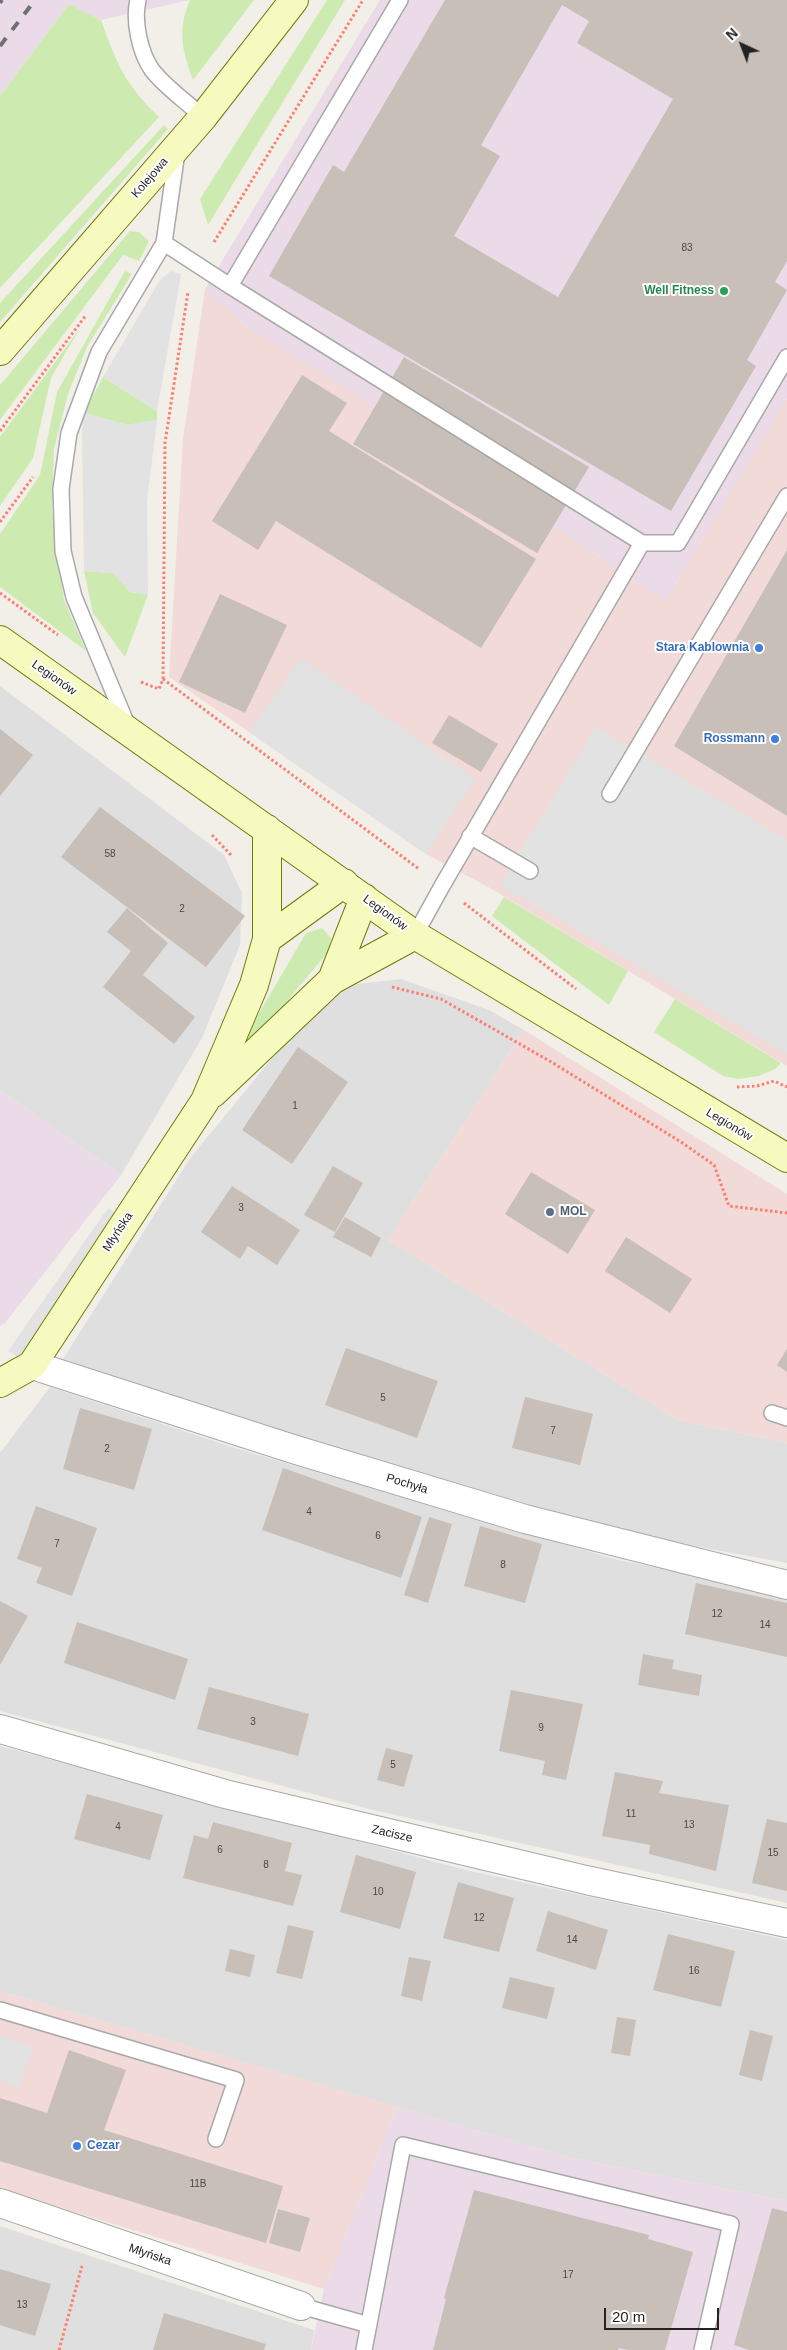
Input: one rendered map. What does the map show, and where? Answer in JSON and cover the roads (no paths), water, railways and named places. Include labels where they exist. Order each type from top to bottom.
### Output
[{"type":"street","name":"Kolejowa","points":[[0,350],[203,118],[294,0]]},
{"type":"street","name":"Legionów","points":[[0,640],[415,935],[787,1158]]},
{"type":"street","name":"Młyńska","points":[[32,1365],[205,1101],[254,985],[267,939],[267,829]]},
{"type":"street","name":"Młyńska","points":[[332,980],[354,891]]},
{"type":"street","points":[[267,939],[354,891]]},
{"type":"street","name":"Młyńska","points":[[205,1101],[332,980],[415,935]]},
{"type":"street","points":[[0,1383],[32,1365]]},
{"type":"street","name":"Pochyła","points":[[32,1365],[293,1449],[525,1519],[787,1585]]},
{"type":"street","name":"Zacisze","points":[[0,1729],[225,1794],[586,1880],[787,1923]]},
{"type":"street","name":"Młyńska","points":[[0,2204],[301,2306]]},
{"type":"lane","points":[[138,0],[136,8],[138,30],[144,52],[152,69],[203,118]]},
{"type":"lane","points":[[230,286],[400,0]]},
{"type":"lane","points":[[130,731],[74,597],[63,551],[61,488],[69,433],[99,352],[164,243],[178,146]]},
{"type":"lane","points":[[164,243],[199,267],[642,543],[678,543],[787,357]]},
{"type":"lane","points":[[610,794],[787,496]]},
{"type":"lane","points":[[415,935],[470,836],[642,543]]},
{"type":"lane","points":[[470,836],[530,871]]},
{"type":"lane","points":[[772,1413],[787,1418]]},
{"type":"lane","points":[[0,2010],[236,2080],[216,2139]]},
{"type":"lane","points":[[364,2350],[403,2145],[732,2224],[702,2350]]},
{"type":"lane","points":[[301,2306],[368,2326]]},
{"type":"railway","points":[[0,46],[35,0]]},
{"type":"place","name":"Well Fitness","points":[[724,291]]},
{"type":"place","name":"Stara Kablownia","points":[[759,648]]},
{"type":"place","name":"Rossmann","points":[[775,739]]},
{"type":"place","name":"MOL","points":[[550,1212]]},
{"type":"place","name":"Cezar","points":[[77,2146]]}]
